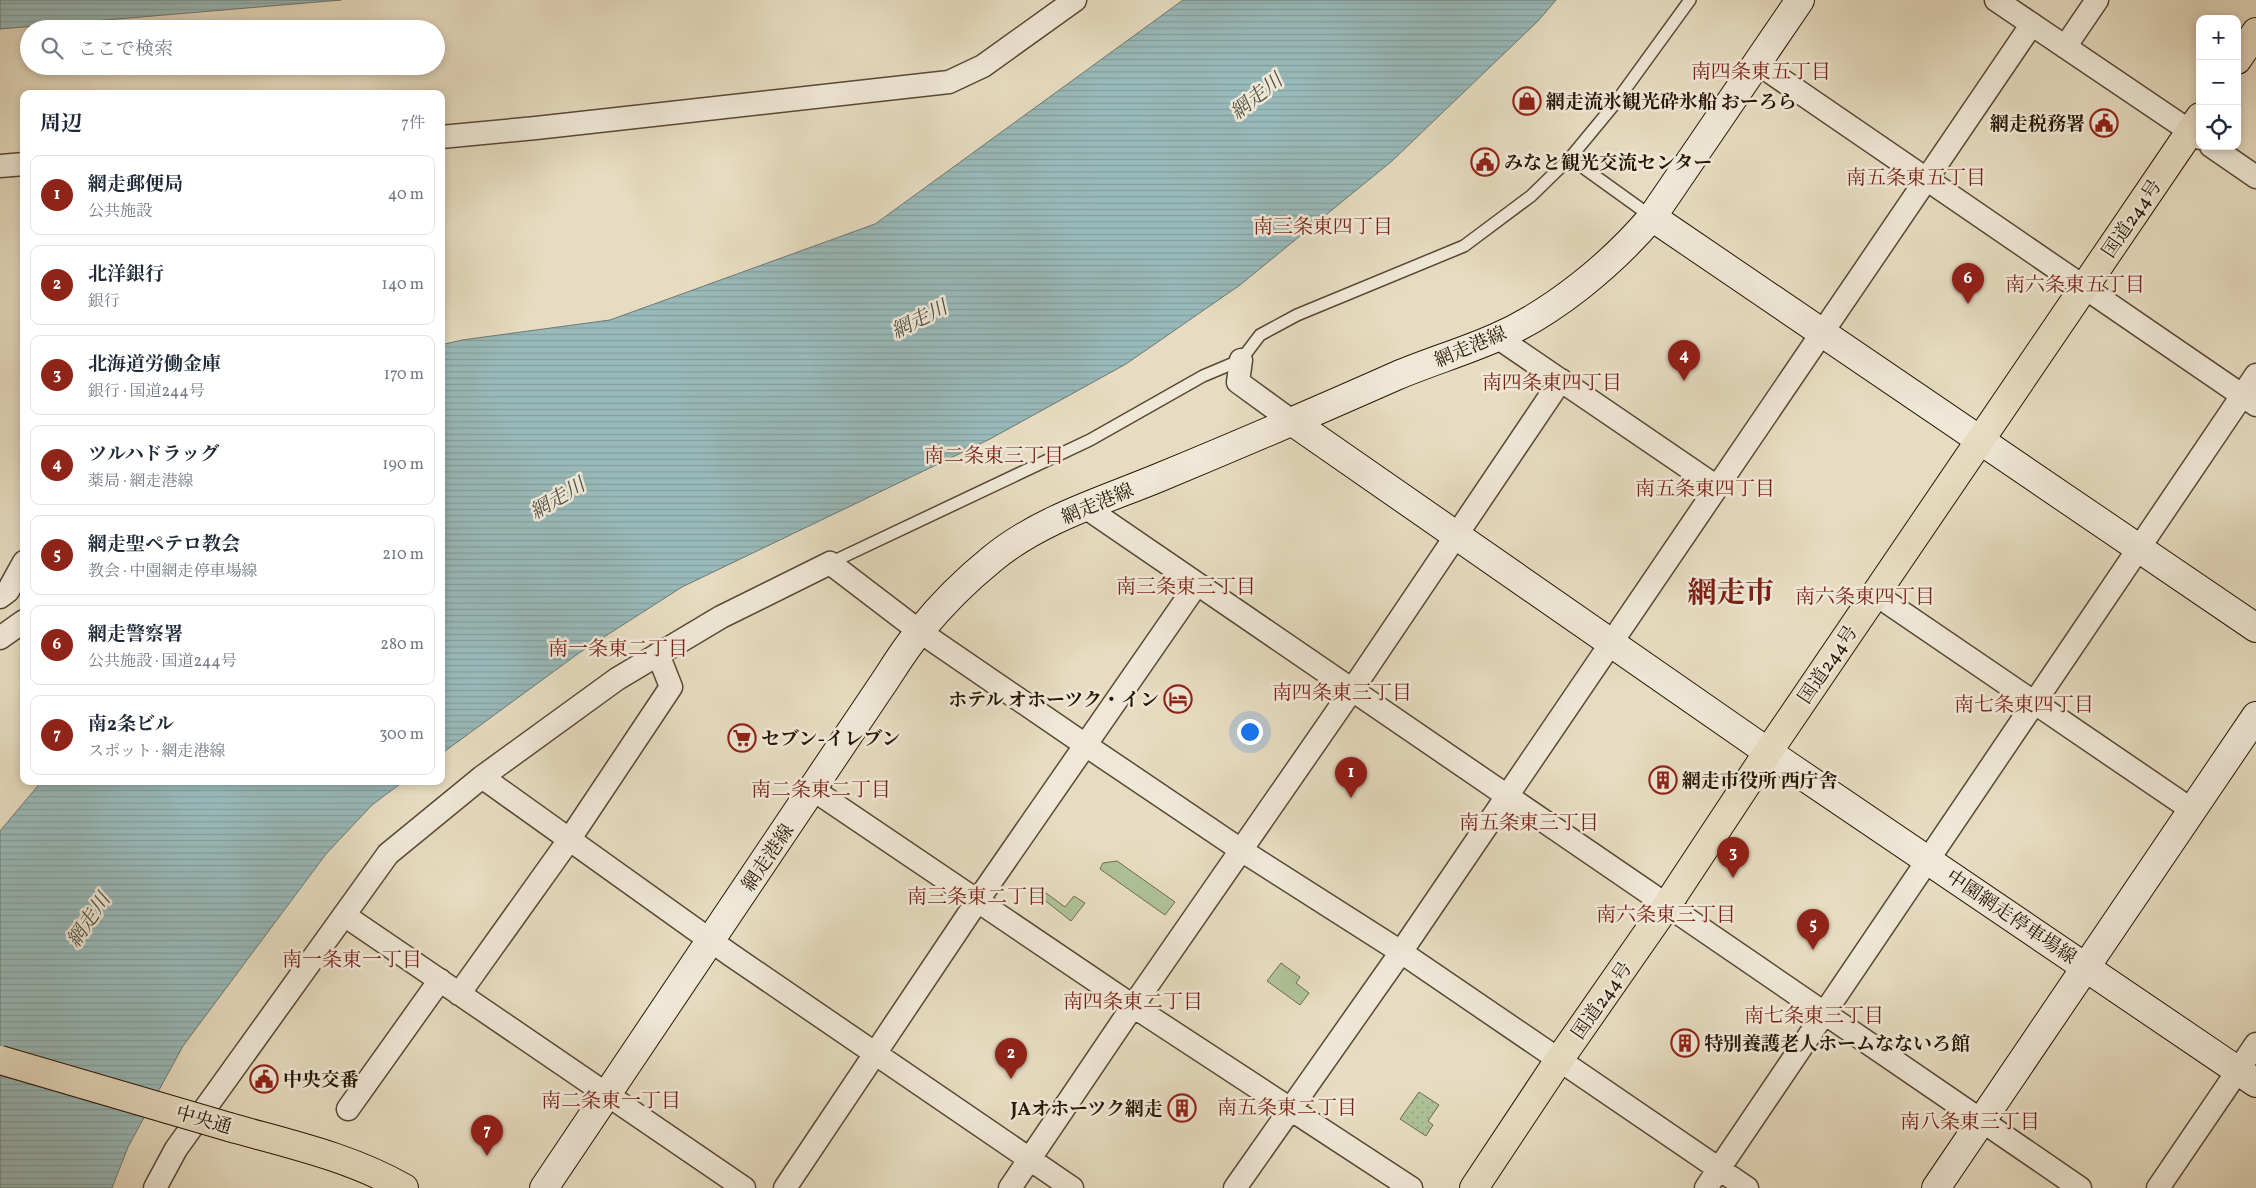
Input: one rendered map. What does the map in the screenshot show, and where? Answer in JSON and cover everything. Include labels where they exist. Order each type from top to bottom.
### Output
[{"type":"highway","points":[[2241,54],[2256,32]]},
{"type":"highway","name":"国道244号","points":[[1474,1188],[2084,287],[2196,138]]},
{"type":"highway","name":"中央通","points":[[0,1060],[326,1154],[376,1172],[404,1188]]},
{"type":"main road","name":"網走港線","points":[[544,1188],[919,631],[953,594],[992,559],[1025,535],[1085,507],[1293,422],[1410,370],[1497,337],[1543,311],[1580,286],[1628,244],[1652,217],[1800,0]]},
{"type":"main road","points":[[1652,217],[1821,334],[2256,628]]},
{"type":"main road","name":"中園網走停車場線","points":[[1293,422],[1768,752],[2247,1076]]},
{"type":"main road","points":[[1936,1188],[2256,716]]},
{"type":"street","points":[[445,137],[949,82],[983,66],[1075,0]]},
{"type":"street","points":[[1996,0],[2065,47],[2196,130]]},
{"type":"street","points":[[2065,47],[2097,0]]},
{"type":"street","points":[[1235,1188],[1401,952],[2032,24]]},
{"type":"street","points":[[1757,63],[2249,400]]},
{"type":"street","points":[[2222,150],[2256,177]]},
{"type":"street","points":[[0,166],[20,164]]},
{"type":"street","points":[[1497,337],[1717,487]]},
{"type":"street","points":[[1241,360],[1238,382],[1293,422]]},
{"type":"street","points":[[1706,1188],[2139,548],[2249,400],[2256,375]]},
{"type":"street","points":[[1010,1188],[1133,1006],[1352,690],[1561,380]]},
{"type":"street","points":[[1085,507],[2080,1188]]},
{"type":"street","points":[[154,1188],[176,1149],[388,854],[482,777],[617,679],[721,617],[830,563],[919,631],[1084,744],[1241,850],[1401,952],[1747,1188]]},
{"type":"street","points":[[0,597],[8,591],[20,569]]},
{"type":"street","points":[[785,1188],[1084,744],[1197,584]]},
{"type":"street","points":[[1875,594],[2192,810]]},
{"type":"street","points":[[0,638],[20,624]]},
{"type":"street","points":[[459,994],[569,840],[671,687],[658,654]]},
{"type":"street","points":[[482,777],[874,1055],[1072,1188]]},
{"type":"street","points":[[812,789],[1133,1006],[1410,1188]]},
{"type":"street","points":[[344,915],[744,1188]]},
{"type":"street","points":[[348,1110],[440,980]]},
{"type":"street","points":[[2158,1188],[2247,1076],[2256,1044]]},
{"type":"lane","points":[[830,563],[1090,440],[1202,376],[1241,360],[1260,335],[1270,328],[1464,246],[1531,196],[1570,158],[1613,106],[1690,0]]},
{"type":"lane","points":[[1570,158],[1652,217]]},
{"type":"green space","points":[[1117,861],[1175,902],[1165,915],[1100,869],[1103,863]]},
{"type":"green space","points":[[1046,893],[1065,907],[1074,896],[1085,903],[1071,921],[1042,898]]},
{"type":"green space","points":[[1281,963],[1300,977],[1296,983],[1309,993],[1300,1005],[1267,981]]},
{"type":"green space","points":[[1419,1092],[1439,1105],[1428,1121],[1433,1125],[1426,1136],[1400,1119]]},
{"type":"water","points":[[0,0],[341,0],[106,20],[20,20],[20,27],[0,29]]},
{"type":"water","name":"網走川","points":[[1183,0],[1556,0],[1538,21],[1392,161],[1240,285],[1126,364],[990,439],[682,587],[579,653],[445,751],[445,344],[462,340],[610,320],[875,224]]},
{"type":"water","name":"網走川","points":[[39,785],[399,785],[372,805],[326,854],[183,1046],[128,1147],[112,1188],[0,1188],[0,831]]},
{"type":"place","name":"網走流氷観光砕氷船 おーろら","points":[[1527,101]]},
{"type":"place","name":"網走税務署","points":[[2104,123]]},
{"type":"place","name":"みなと観光交流センター","points":[[1485,162]]},
{"type":"place","name":"網走警察署","points":[[1968,304]]},
{"type":"place","name":"ツルハドラッグ","points":[[1684,381]]},
{"type":"place","name":"ホテル オホーツク・イン","points":[[1178,699]]},
{"type":"place","name":"セブン-イレブン","points":[[742,738]]},
{"type":"place","name":"網走市役所 西庁舎","points":[[1663,780]]},
{"type":"place","name":"網走郵便局","points":[[1351,798]]},
{"type":"place","name":"北海道労働金庫","points":[[1733,878]]},
{"type":"place","name":"網走聖ペテロ教会","points":[[1813,950]]},
{"type":"place","name":"特別養護老人ホームなないろ館","points":[[1685,1043]]},
{"type":"place","name":"中央交番","points":[[264,1079]]},
{"type":"place","name":"北洋銀行","points":[[1011,1079]]},
{"type":"place","name":"JAオホーツク網走","points":[[1182,1108]]},
{"type":"place","name":"南2条ビル","points":[[487,1156]]},
{"type":"district","name":"南四条東五丁目","points":[[1761,71]]},
{"type":"district","name":"南五条東五丁目","points":[[1916,177]]},
{"type":"district","name":"南三条東四丁目","points":[[1323,226]]},
{"type":"district","name":"南六条東五丁目","points":[[2075,284]]},
{"type":"district","name":"南四条東四丁目","points":[[1552,382]]},
{"type":"district","name":"南二条東三丁目","points":[[994,455]]},
{"type":"district","name":"南五条東四丁目","points":[[1705,488]]},
{"type":"district","name":"南三条東三丁目","points":[[1186,586]]},
{"type":"district","name":"網走市","points":[[1731,592]]},
{"type":"district","name":"南六条東四丁目","points":[[1865,596]]},
{"type":"district","name":"南一条東二丁目","points":[[618,648]]},
{"type":"district","name":"南四条東三丁目","points":[[1342,692]]},
{"type":"district","name":"南七条東四丁目","points":[[2024,704]]},
{"type":"district","name":"南二条東二丁目","points":[[821,789]]},
{"type":"district","name":"南五条東三丁目","points":[[1529,822]]},
{"type":"district","name":"南三条東二丁目","points":[[977,896]]},
{"type":"district","name":"南六条東三丁目","points":[[1666,914]]},
{"type":"district","name":"南一条東一丁目","points":[[352,959]]},
{"type":"district","name":"南四条東二丁目","points":[[1133,1001]]},
{"type":"district","name":"南七条東三丁目","points":[[1814,1015]]},
{"type":"district","name":"南二条東一丁目","points":[[611,1100]]},
{"type":"district","name":"南五条東二丁目","points":[[1287,1107]]},
{"type":"district","name":"南八条東三丁目","points":[[1970,1121]]}]
